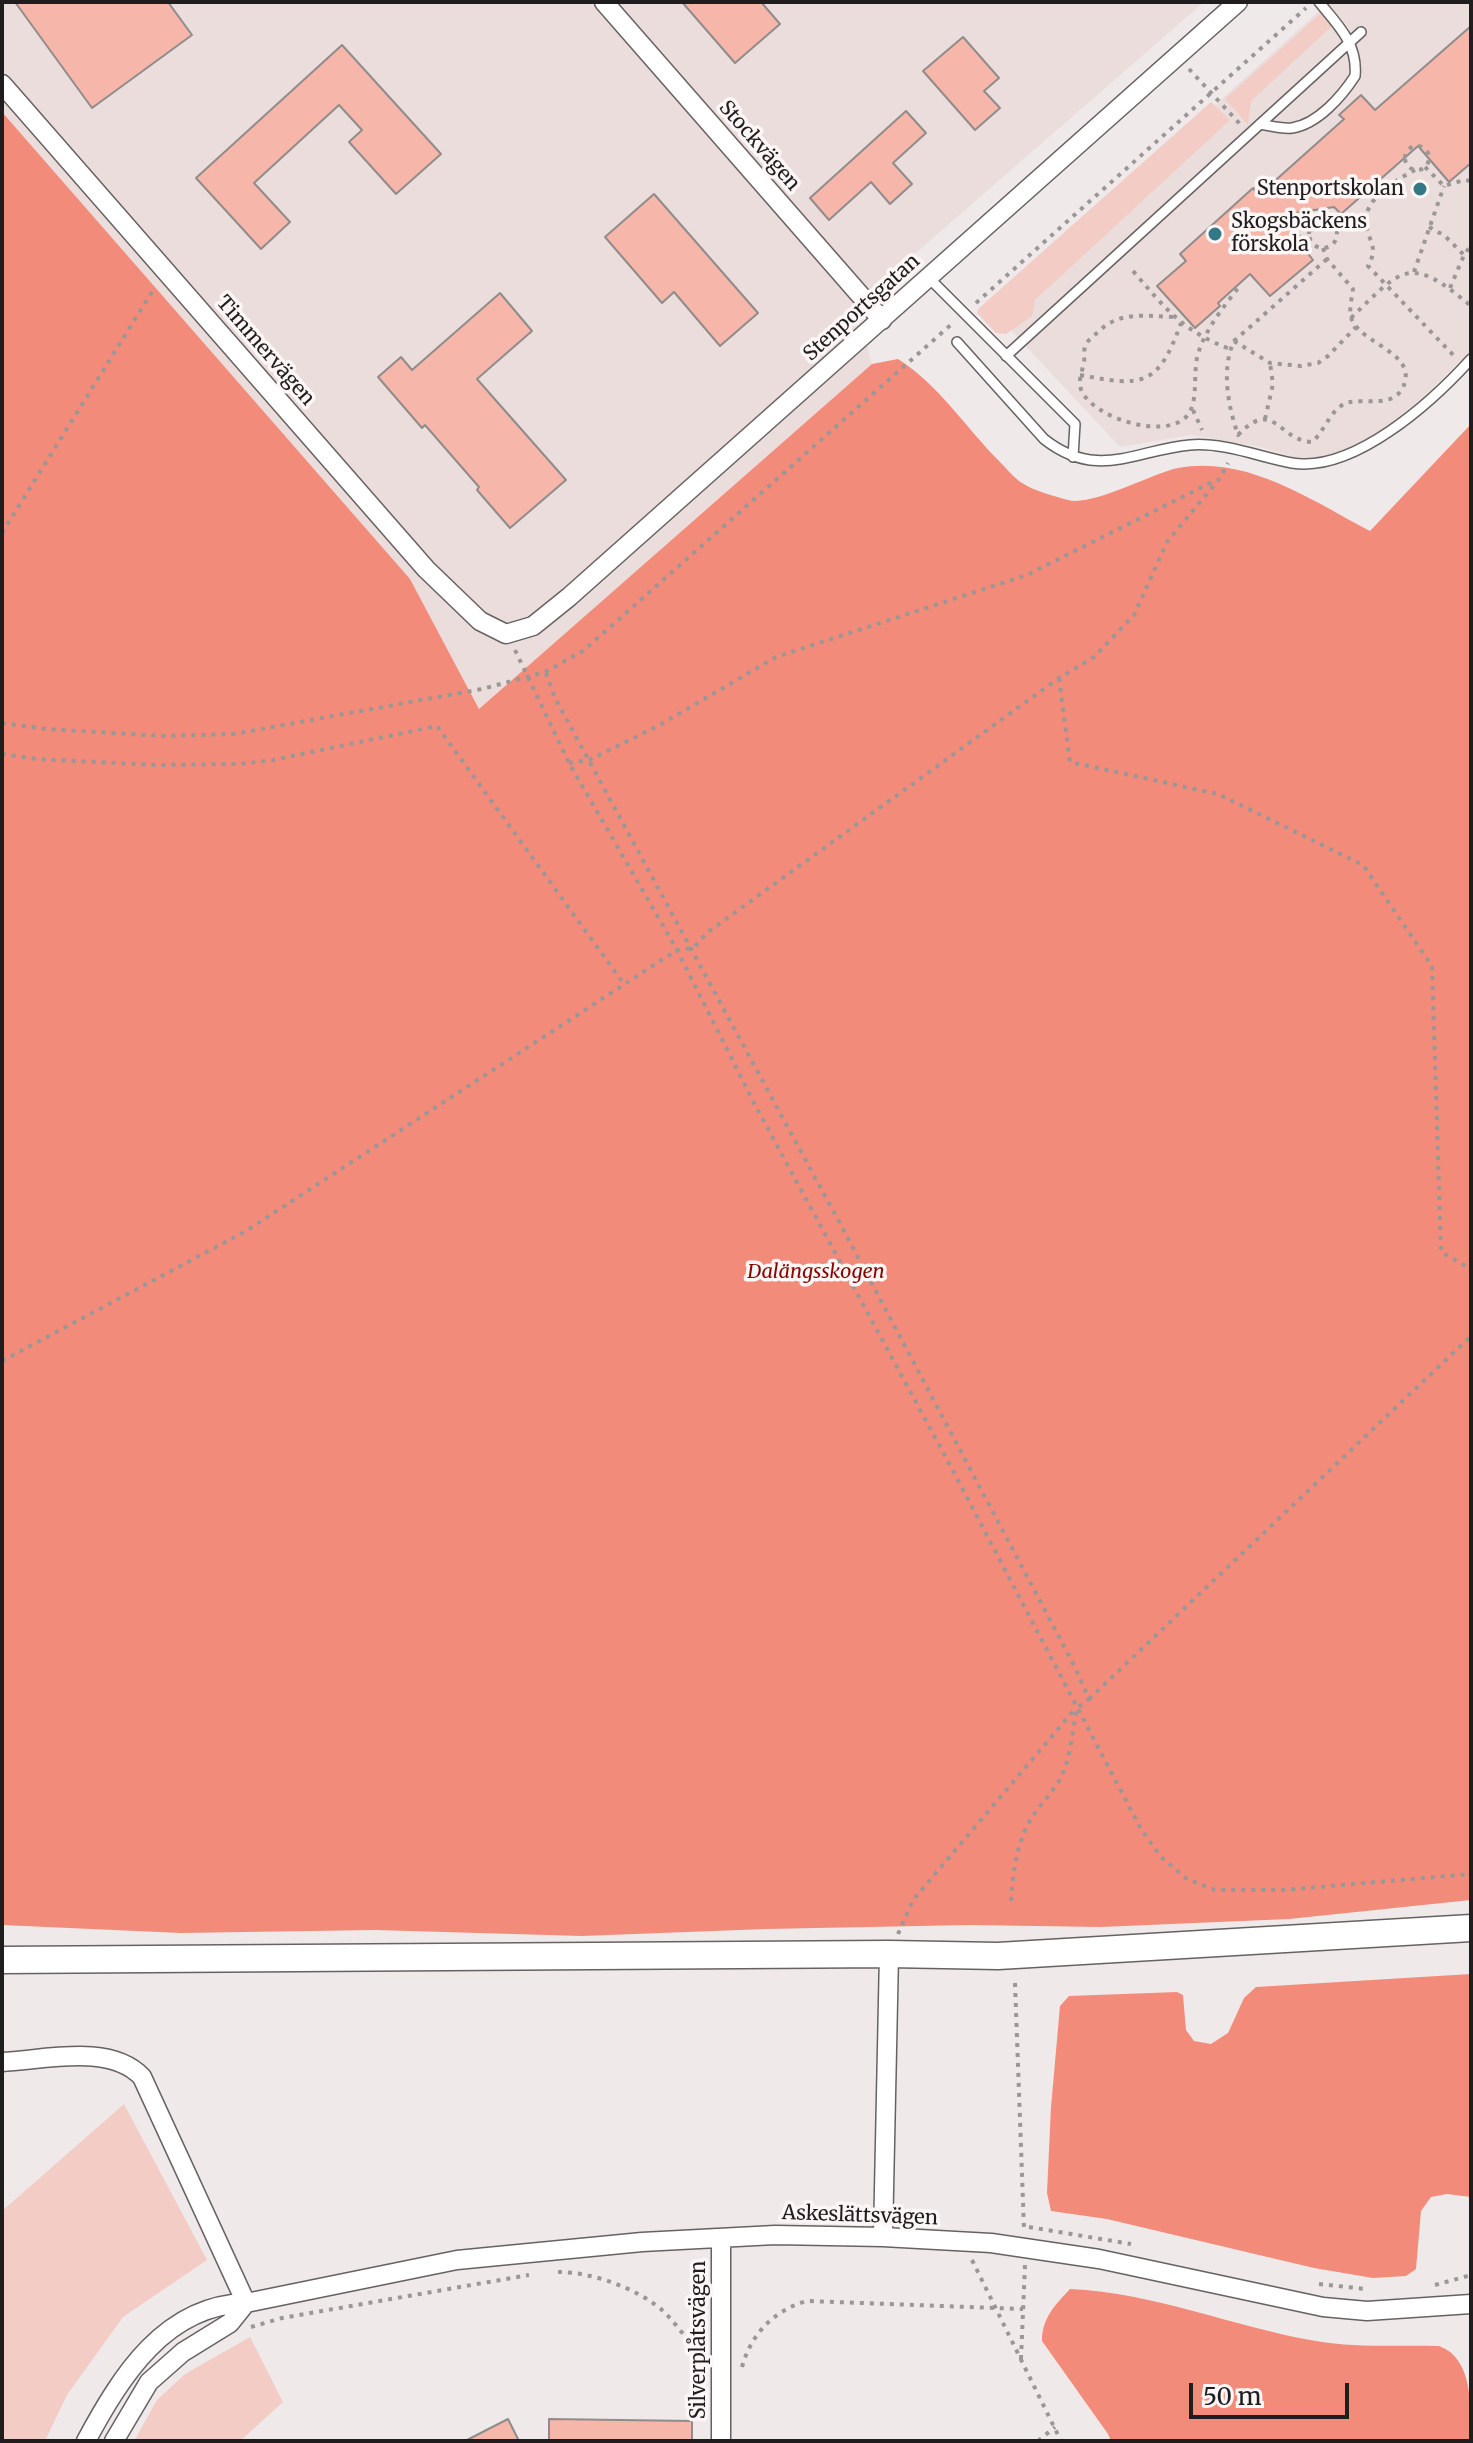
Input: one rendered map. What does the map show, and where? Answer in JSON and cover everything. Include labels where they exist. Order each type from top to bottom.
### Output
[{"type":"main road","points":[[2,1960],[889,1954],[998,1956],[1471,1928]]},
{"type":"street","name":"Stockvägen","points":[[604,2],[882,320]]},
{"type":"street","name":"Stenportsgatan","points":[[506,634],[533,626],[569,597],[1238,2]]},
{"type":"street","name":"Timmervägen","points":[[2,84],[426,569],[480,621],[506,634]]},
{"type":"street","points":[[883,2237],[889,1954]]},
{"type":"street","points":[[2,2062],[86,2056],[117,2060],[131,2066],[142,2077],[246,2303],[230,2323],[183,2352],[149,2382],[114,2441]]},
{"type":"street","name":"Askeslättsvägen","points":[[86,2441],[124,2377],[139,2358],[172,2327],[200,2310],[457,2260],[642,2242],[775,2235],[883,2237],[1025,2248],[1152,2270],[1323,2307],[1378,2311],[1471,2304]]},
{"type":"street","name":"Silverplåtsvägen","points":[[721,2238],[721,2441]]},
{"type":"lane","points":[[1260,124],[1283,128],[1302,126],[1329,106],[1355,76],[1351,41],[1319,2]]},
{"type":"lane","points":[[1006,356],[1361,32]]},
{"type":"lane","points":[[929,278],[1075,424],[1073,457]]},
{"type":"lane","points":[[957,342],[1044,439],[1058,450],[1073,457],[1109,461],[1192,445],[1296,463],[1326,463],[1362,450],[1427,401],[1468,363]]},
{"type":"path","points":[[1177,56],[1249,134]]},
{"type":"path","points":[[1415,170],[1408,166],[1405,159],[1407,151],[1414,146],[1422,147],[1429,160],[1425,167],[1400,178],[1377,197],[1366,217],[1374,248],[1368,266],[1468,363]]},
{"type":"path","points":[[1425,167],[1444,186]]},
{"type":"path","points":[[1444,186],[1471,181]]},
{"type":"path","points":[[1414,272],[1444,186]]},
{"type":"path","points":[[1321,219],[1334,224],[1338,233],[1332,245],[1323,248],[1314,245],[1309,238],[1310,228],[1321,219]]},
{"type":"path","points":[[1429,227],[1445,236],[1464,255]]},
{"type":"path","points":[[1450,288],[1471,245]]},
{"type":"path","points":[[1323,248],[1327,259],[1353,289],[1351,318],[1356,327],[1401,361],[1405,379],[1397,395],[1365,403],[1352,401],[1338,407],[1312,442],[1305,442],[1279,424],[1265,419],[1249,423],[1238,435],[1230,412],[1227,389],[1230,349],[1234,341],[1327,259]]},
{"type":"path","points":[[2,533],[166,270]]},
{"type":"path","points":[[1133,271],[1173,317],[1204,339],[1230,349]]},
{"type":"path","points":[[1351,318],[1396,276],[1414,272],[1420,272],[1450,288],[1471,306]]},
{"type":"path","points":[[1173,317],[1116,318],[1087,342],[1080,387],[1084,395],[1105,414],[1148,426],[1180,422],[1193,410],[1198,353],[1239,287]]},
{"type":"path","points":[[1080,375],[1120,382],[1143,379],[1167,359],[1181,323]]},
{"type":"path","points":[[1234,341],[1270,363],[1301,366],[1318,363],[1328,356],[1356,327]]},
{"type":"path","points":[[1265,419],[1273,384],[1270,363]]},
{"type":"path","points":[[2,1361],[246,1231],[677,950],[693,948],[708,932],[1059,678],[1094,657],[1134,615],[1167,542],[1220,478],[1234,451]]},
{"type":"path","points":[[569,763],[589,760],[658,726],[776,657],[1027,575],[1220,478]]},
{"type":"path","points":[[506,634],[569,763],[677,950],[754,1103],[1141,1829],[1161,1857],[1187,1879],[1215,1890],[1283,1890],[1471,1874]]},
{"type":"path","points":[[545,672],[555,698],[693,948],[1074,1665],[1089,1699]]},
{"type":"path","points":[[1059,678],[1070,762],[1218,794],[1363,865],[1432,966],[1441,1252],[1471,1269]]},
{"type":"path","points":[[2,754],[37,759],[156,765],[240,764],[437,726],[624,984]]},
{"type":"path","points":[[889,1954],[913,1900],[1077,1708],[1471,1336]]},
{"type":"path","points":[[1011,1902],[1014,1861],[1023,1833],[1059,1781],[1077,1708]]},
{"type":"path","points":[[1015,1983],[1025,2248],[1021,2359]]},
{"type":"path","points":[[1024,2226],[1101,2237],[1144,2247]]},
{"type":"path","points":[[962,2242],[1061,2441]]},
{"type":"path","points":[[546,2272],[574,2272],[602,2278],[662,2310],[695,2348],[720,2352]]},
{"type":"path","points":[[241,2331],[282,2318],[530,2274]]},
{"type":"path","points":[[1427,2287],[1471,2275]]},
{"type":"path","points":[[1305,2281],[1375,2290]]},
{"type":"path","points":[[740,2378],[744,2355],[755,2336],[781,2312],[807,2301],[1023,2309]]},
{"type":"path","points":[[1038,2441],[1055,2427]]},
{"type":"shaded area","points":[[2,2],[1204,2],[856,305],[872,364],[479,709],[410,579],[2,112]]},
{"type":"shaded area","name":"Skogsbäckens förskola","points":[[1329,2],[1471,2],[1471,370],[1461,360],[1426,395],[1392,422],[1359,444],[1324,457],[1295,457],[1260,447],[1192,435],[1120,447],[990,308]]},
{"type":"shaded area","points":[[1321,13],[1332,26],[1251,101],[1248,125],[1225,99]]},
{"type":"shaded area","points":[[1211,102],[1230,120],[1035,300],[1032,316],[1006,334],[996,333],[977,313],[978,309]]},
{"type":"shaded area","points":[[124,2104],[207,2260],[123,2317],[67,2395],[45,2441],[2,2441],[2,2211]]},
{"type":"shaded area","points":[[250,2337],[283,2402],[240,2441],[134,2441],[157,2400],[185,2374]]},
{"type":"green space","name":"Dalängsskogen","points":[[2,112],[410,579],[479,709],[872,364],[898,359],[913,369],[1013,476],[1044,493],[1078,501],[1178,468],[1229,468],[1278,483],[1370,531],[1471,424],[1471,1900],[1289,1919],[1101,1927],[970,1925],[582,1936],[375,1930],[181,1933],[2,1925]]},
{"type":"green space","points":[[1471,1974],[1471,2197],[1447,2194],[1431,2197],[1421,2211],[1416,2269],[1406,2276],[1373,2278],[1314,2268],[1107,2219],[1051,2211],[1047,2193],[1051,2107],[1060,2006],[1069,1996],[1177,1992],[1183,1995],[1186,2030],[1194,2041],[1211,2044],[1228,2033],[1244,1998],[1256,1987]]},
{"type":"green space","points":[[1070,2289],[1133,2297],[1316,2341],[1439,2346],[1450,2352],[1464,2372],[1470,2399],[1471,2441],[1111,2441],[1042,2341],[1047,2319]]},
{"type":"building","points":[[15,2],[168,2],[192,35],[92,108]]},
{"type":"building","points":[[682,2],[761,2],[780,24],[735,63]]},
{"type":"building","points":[[1471,26],[1471,163],[1449,182],[1418,146],[1341,214],[1334,207],[1282,215],[1310,248],[1306,251],[1313,260],[1270,296],[1250,274],[1195,328],[1157,286],[1186,261],[1180,254],[1253,188],[1259,195],[1344,119],[1339,115],[1361,95],[1375,110]]},
{"type":"building","points":[[963,37],[999,78],[984,91],[1000,108],[975,130],[923,71]]},
{"type":"building","points":[[342,45],[441,154],[396,194],[349,142],[362,130],[339,105],[254,183],[290,222],[261,249],[196,178]]},
{"type":"building","points":[[906,111],[926,133],[893,163],[912,184],[890,204],[871,182],[829,220],[810,198]]},
{"type":"building","points":[[654,194],[758,313],[720,346],[674,292],[662,303],[605,237]]},
{"type":"building","points":[[500,293],[532,331],[477,379],[566,480],[510,528],[425,425],[422,428],[378,377],[401,357],[412,370]]},
{"type":"building","points":[[508,2419],[519,2441],[465,2441]]},
{"type":"building","points":[[549,2419],[692,2421],[692,2441],[549,2441]]},
{"type":"place","name":"Stenportskolan","points":[[1420,189]]},
{"type":"place","name":"Skogsbäckens förskola","points":[[1215,234]]}]
